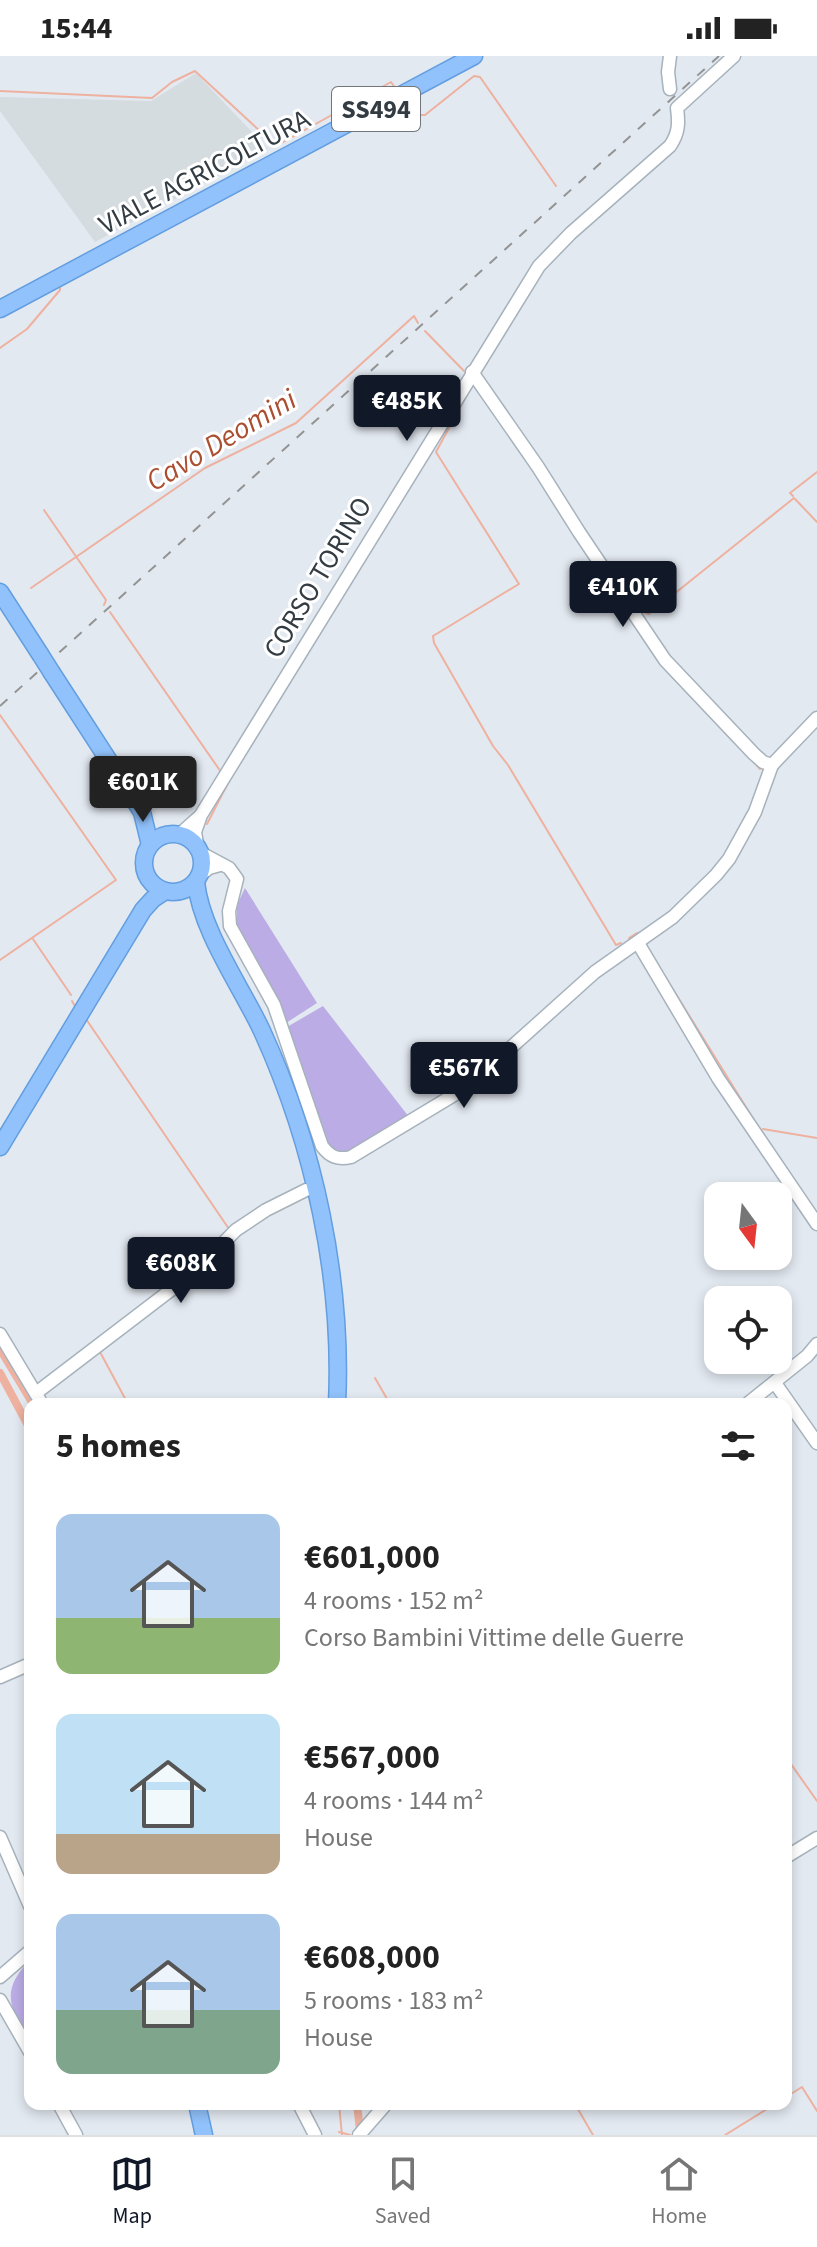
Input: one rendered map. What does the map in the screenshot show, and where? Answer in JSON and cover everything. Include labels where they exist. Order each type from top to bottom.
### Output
[{"type":"main road","name":"VIALE AGRICOLTURA","points":[[0,309],[474,56]]},
{"type":"main road","points":[[0,592],[142,812],[150,845]]},
{"type":"main road","points":[[142,812],[199,849],[198,878],[205,920]]},
{"type":"main road","points":[[0,1147],[143,910],[148,895],[144,861],[150,845],[159,837],[175,834]]},
{"type":"main road","points":[[148,877],[155,886],[190,903],[205,920],[262,1033],[303,1143],[323,1226],[332,1285],[337,1398]]},
{"type":"main road","points":[[143,910],[170,892],[186,889],[198,878]]},
{"type":"main road","points":[[198,2110],[204,2135]]},
{"type":"street","points":[[670,56],[670,89]]},
{"type":"street","name":"CORSO TORINO","points":[[199,849],[195,832],[201,815],[472,372],[548,255],[670,146],[677,136],[677,108],[734,56]]},
{"type":"street","points":[[472,372],[665,660],[754,754],[772,765]]},
{"type":"street","points":[[199,849],[229,868],[237,879],[229,911],[232,933],[274,1005],[322,1146],[335,1158],[351,1157],[467,1087],[595,972],[673,917],[722,867],[755,812],[772,765],[817,718]]},
{"type":"street","name":"CORSO TORINO","points":[[175,834],[201,815]]},
{"type":"street","points":[[198,878],[209,868],[220,865]]},
{"type":"street","points":[[638,943],[718,1078],[817,1224]]},
{"type":"street","points":[[0,1334],[39,1398],[197,1270],[236,1230],[266,1210],[306,1190]]},
{"type":"street","points":[[755,1398],[807,1356],[817,1344]]},
{"type":"street","points":[[775,1383],[786,1398]]},
{"type":"street","points":[[792,1407],[817,1443]]},
{"type":"street","points":[[0,1677],[24,1667]]},
{"type":"street","points":[[0,1837],[24,1892]]},
{"type":"street","points":[[792,1853],[817,1838]]},
{"type":"street","points":[[0,1977],[24,1956]]},
{"type":"street","points":[[0,2000],[24,2042]]},
{"type":"street","points":[[62,2110],[76,2135]]},
{"type":"street","points":[[302,2110],[315,2135]]},
{"type":"street","points":[[359,2135],[381,2110]]},
{"type":"shaded area","points":[[196,73],[268,149],[95,242],[0,111],[0,97],[151,101]]},
{"type":"shaded area","points":[[245,888],[317,1003],[286,1023],[237,931],[237,905]]},
{"type":"shaded area","points":[[323,1006],[409,1117],[352,1153],[339,1155],[327,1147],[287,1027]]},
{"type":"shaded area","points":[[24,1967],[24,2032],[11,1999],[14,1981]]},
{"type":"waterway","points":[[0,91],[152,98],[172,82],[195,71],[276,146],[391,82],[396,89]]},
{"type":"waterway","points":[[408,100],[419,115],[425,115],[474,76],[480,77],[556,186]]},
{"type":"waterway","points":[[0,348],[27,329],[60,290],[60,286]]},
{"type":"waterway","name":"Cavo Deomini","points":[[31,588],[205,468],[296,423],[414,316],[418,323]]},
{"type":"waterway","name":"Cavo Deomini","points":[[425,331],[464,371]]},
{"type":"waterway","points":[[471,387],[436,452],[519,584],[433,636],[434,643],[493,746],[508,765],[616,945],[621,943]]},
{"type":"waterway","name":"Cavo Deomini","points":[[793,496],[790,493],[817,472]]},
{"type":"waterway","name":"Cavo Deomini","points":[[620,582],[641,611],[649,614],[794,498]]},
{"type":"waterway","points":[[795,499],[817,522]]},
{"type":"waterway","name":"Cavo Deomini","points":[[44,510],[106,600],[104,605]]},
{"type":"waterway","points":[[564,519],[580,544]]},
{"type":"waterway","points":[[110,612],[221,772]]},
{"type":"waterway","points":[[667,671],[734,742]]},
{"type":"waterway","points":[[0,715],[116,880],[0,960]]},
{"type":"waterway","points":[[753,761],[760,769]]},
{"type":"waterway","points":[[207,824],[229,781]]},
{"type":"waterway","points":[[629,938],[637,933],[639,935]]},
{"type":"waterway","points":[[33,939],[71,995]]},
{"type":"waterway","points":[[664,975],[762,1133]]},
{"type":"waterway","points":[[72,1001],[76,1008]]},
{"type":"waterway","points":[[86,1019],[229,1229]]},
{"type":"waterway","points":[[763,1129],[817,1138]]},
{"type":"waterway","points":[[786,1168],[817,1213]]},
{"type":"waterway","points":[[183,1273],[219,1239]]},
{"type":"waterway","points":[[93,1342],[175,1279]]},
{"type":"waterway","points":[[0,1349],[29,1398]]},
{"type":"waterway","points":[[100,1352],[125,1398]]},
{"type":"waterway","points":[[0,1373],[24,1418]]},
{"type":"waterway","points":[[375,1378],[387,1398]]},
{"type":"waterway","points":[[792,1766],[817,1801]]},
{"type":"waterway","points":[[792,2093],[802,2087],[817,2111]]},
{"type":"waterway","points":[[340,2110],[342,2135]]},
{"type":"waterway","points":[[358,2110],[360,2130]]},
{"type":"waterway","points":[[578,2110],[593,2135]]},
{"type":"waterway","points":[[725,2135],[765,2110]]},
{"type":"waterway","points":[[192,2117],[195,2135]]},
{"type":"waterway","points":[[339,2132],[350,2135]]},
{"type":"railway","points":[[0,706],[719,56]]}]
